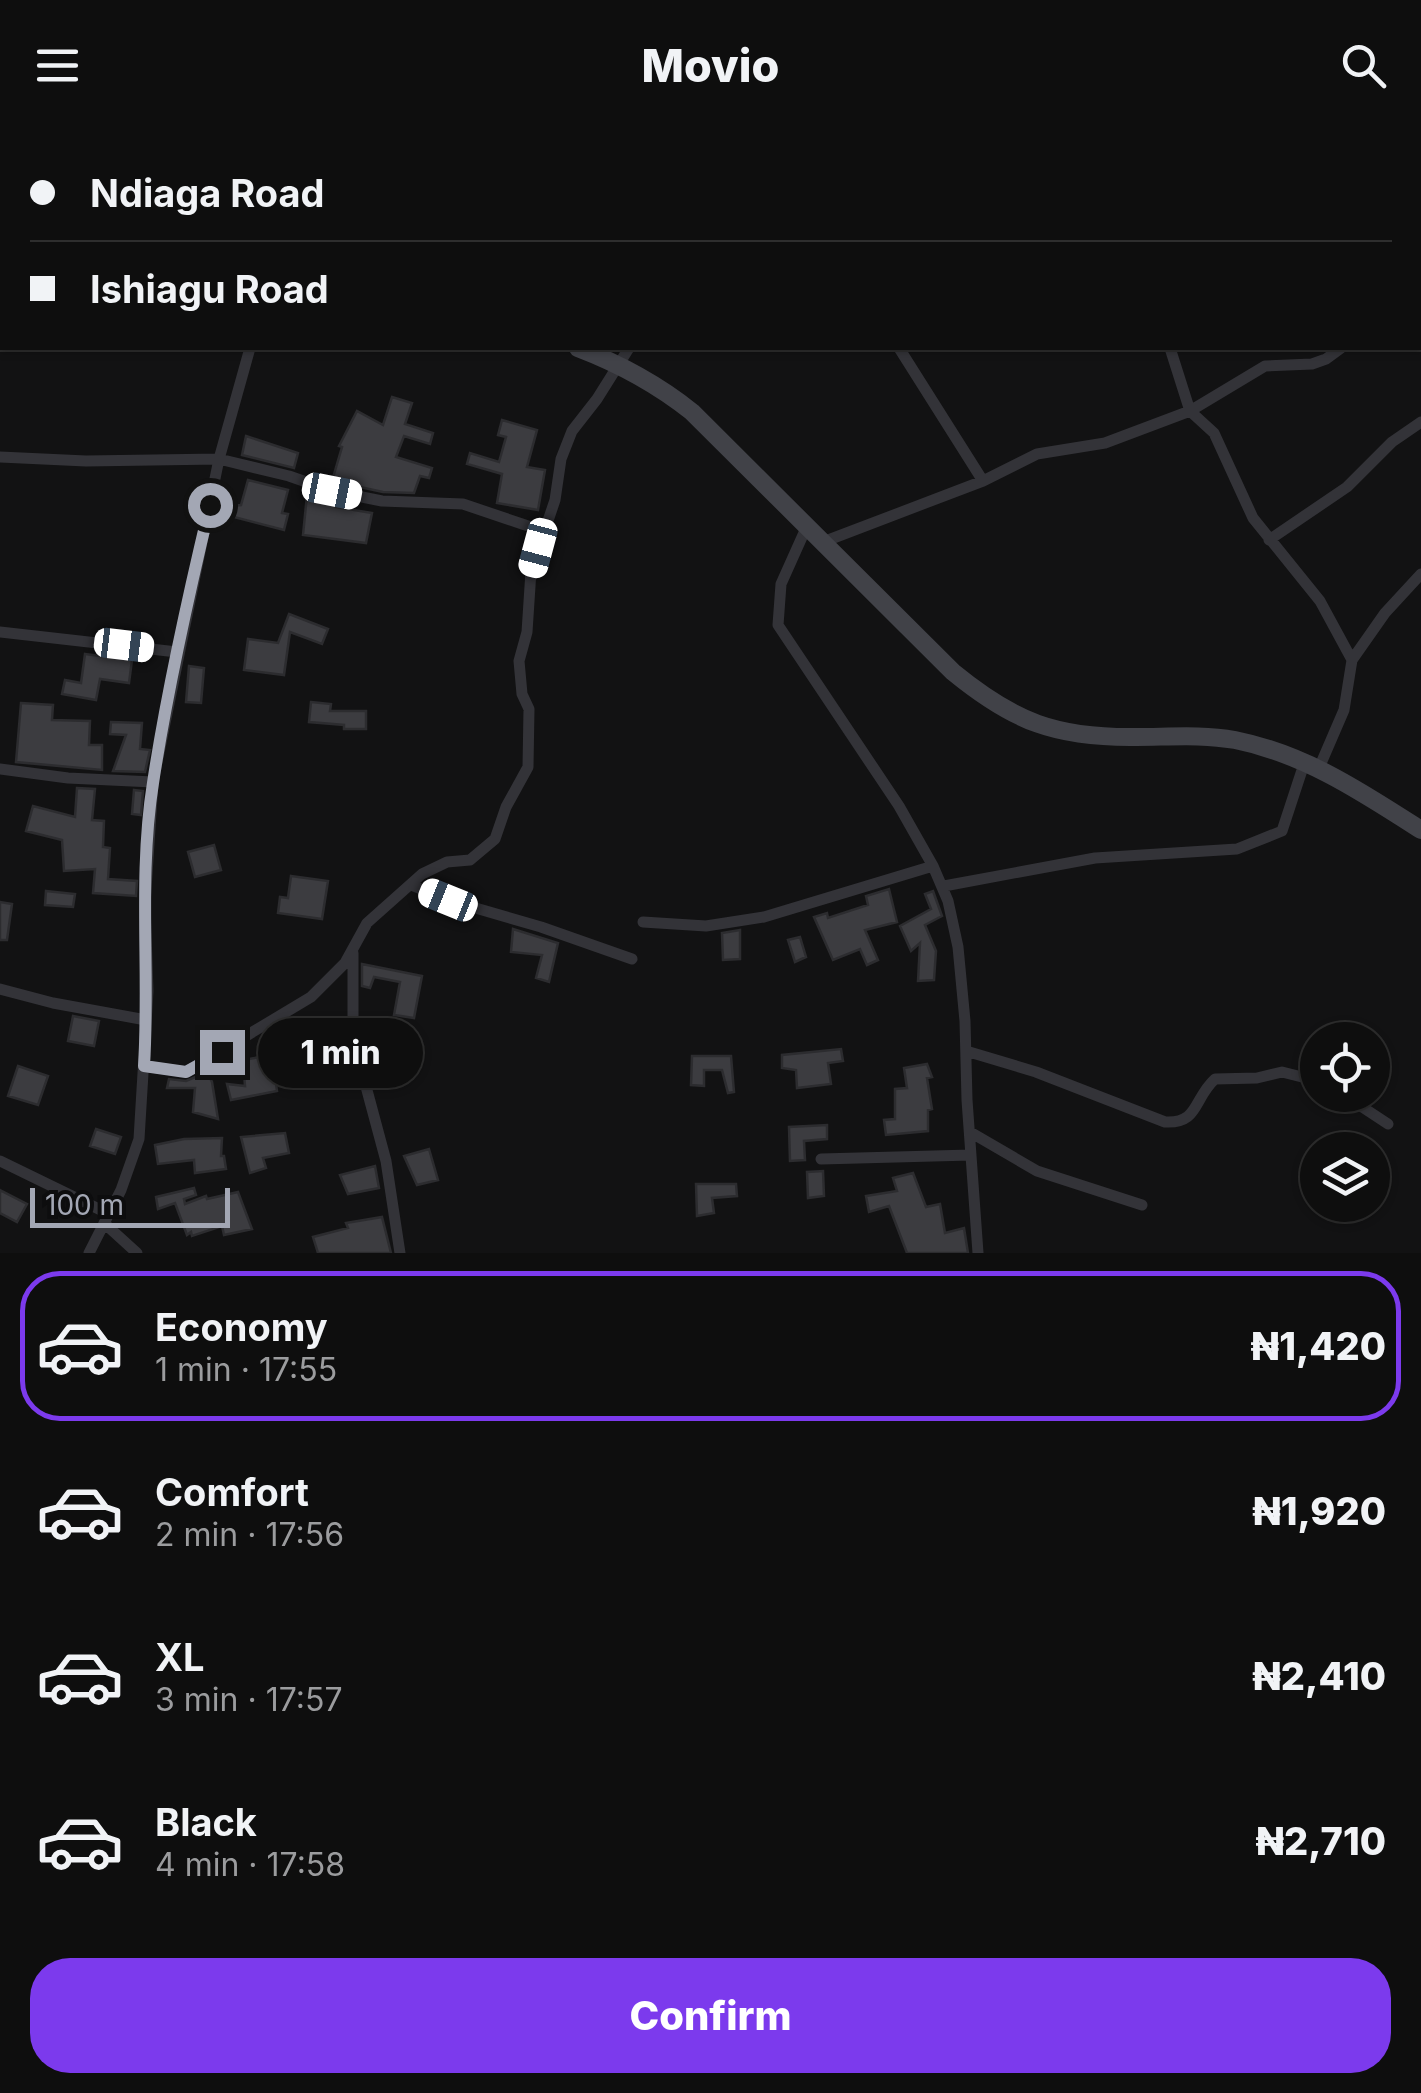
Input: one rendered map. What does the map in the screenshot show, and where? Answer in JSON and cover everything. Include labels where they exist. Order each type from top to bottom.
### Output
[{"type":"main road","points":[[590,350],[624,356],[692,412],[952,672],[984,697],[1036,724],[1072,735],[1186,735],[1230,739],[1288,754],[1421,830]]},
{"type":"street","points":[[89,1253],[139,1139],[146,1020],[145,905],[153,782],[219,459],[249,350]]},
{"type":"street","points":[[899,350],[983,481]]},
{"type":"street","points":[[1171,350],[1190,411],[1214,433],[1253,518],[1320,600],[1352,660]]},
{"type":"street","points":[[824,542],[983,481],[1038,454],[1105,443],[1190,411],[1265,366],[1312,364],[1326,360],[1338,350]]},
{"type":"street","points":[[144,1066],[186,1072],[311,996],[338,970],[367,923],[432,867],[470,860],[495,839],[528,767],[528,709],[518,661],[527,632],[531,571],[555,500],[564,445],[624,356]]},
{"type":"street","points":[[1269,540],[1347,486],[1392,442],[1421,422]]},
{"type":"street","points":[[0,457],[70,461],[219,459],[382,501],[462,504],[543,531]]},
{"type":"street","points":[[807,526],[782,584],[776,613],[782,636],[899,806],[944,886],[958,947],[978,1253]]},
{"type":"street","points":[[944,886],[1096,858],[1237,849],[1282,831],[1312,765],[1344,710],[1352,660],[1385,613],[1421,574]]},
{"type":"street","points":[[0,632],[177,652]]},
{"type":"street","points":[[0,769],[68,778],[153,782]]},
{"type":"street","points":[[644,922],[706,926],[764,918],[933,866]]},
{"type":"street","points":[[411,885],[632,960]]},
{"type":"street","points":[[353,948],[353,1038],[386,1162],[400,1253]]},
{"type":"street","points":[[0,989],[146,1020]]},
{"type":"street","points":[[966,1050],[1065,1082],[1165,1122],[1182,1123],[1189,1118],[1201,1094],[1215,1080],[1258,1078],[1282,1072],[1300,1076]]},
{"type":"street","points":[[1370,1112],[1388,1124]]},
{"type":"street","points":[[970,1132],[1038,1171],[1142,1205]]},
{"type":"street","points":[[821,1159],[971,1155]]},
{"type":"street","points":[[0,1161],[107,1218],[137,1253]]},
{"type":"building","points":[[392,397],[412,403],[405,424],[433,433],[430,444],[404,436],[396,457],[432,468],[429,478],[420,476],[414,493],[383,492],[332,481],[342,447],[339,446],[357,411],[383,425]]},
{"type":"building","points":[[502,420],[537,430],[527,467],[545,470],[538,510],[497,503],[502,474],[467,464],[470,453],[499,462],[506,437],[498,435]]},
{"type":"building","points":[[246,436],[298,453],[294,468],[242,455]]},
{"type":"building","points":[[248,480],[288,490],[282,513],[288,514],[284,530],[234,517],[232,506],[241,505]]},
{"type":"building","points":[[307,495],[337,502],[336,507],[372,513],[366,543],[303,535]]},
{"type":"building","points":[[289,614],[328,629],[322,644],[290,632],[284,675],[244,670],[248,639],[278,643]]},
{"type":"building","points":[[85,654],[132,660],[129,683],[100,679],[96,700],[62,694],[65,680],[81,683]]},
{"type":"building","points":[[189,666],[204,668],[201,703],[186,702]]},
{"type":"building","points":[[311,702],[331,704],[330,711],[366,711],[366,729],[309,722]]},
{"type":"building","points":[[21,703],[53,705],[52,720],[90,721],[89,745],[102,745],[102,770],[16,762]]},
{"type":"building","points":[[111,722],[142,723],[140,749],[150,750],[145,772],[113,771],[126,735],[110,734]]},
{"type":"building","points":[[77,788],[95,789],[92,820],[104,821],[103,847],[110,848],[108,879],[137,881],[136,896],[93,893],[95,869],[64,871],[62,840],[26,831],[33,806],[75,817]]},
{"type":"building","points":[[134,790],[143,791],[141,815],[132,814]]},
{"type":"building","points":[[214,845],[221,870],[195,877],[188,852]]},
{"type":"building","points":[[291,876],[328,881],[322,919],[278,913],[280,897],[288,898]]},
{"type":"building","points":[[889,889],[897,922],[865,930],[878,960],[867,965],[860,949],[833,960],[814,917],[827,913],[828,918],[868,905],[866,896]]},
{"type":"building","points":[[46,891],[75,894],[73,907],[45,905]]},
{"type":"building","points":[[933,891],[942,916],[925,925],[936,951],[934,980],[918,981],[920,943],[911,951],[900,926],[931,909],[925,894]]},
{"type":"building","points":[[0,902],[12,904],[7,940],[0,940]]},
{"type":"building","points":[[513,929],[558,943],[549,982],[536,978],[542,955],[511,952]]},
{"type":"building","points":[[740,930],[740,959],[723,960],[722,933]]},
{"type":"building","points":[[800,937],[806,957],[795,962],[788,940]]},
{"type":"building","points":[[362,964],[422,976],[414,1018],[394,1015],[400,982],[374,977],[370,988],[362,986]]},
{"type":"building","points":[[73,1016],[99,1021],[94,1046],[68,1041]]},
{"type":"building","points":[[320,1020],[342,1028],[348,1057],[346,1072],[310,1075],[314,1053],[307,1028]]},
{"type":"building","points":[[841,1049],[843,1061],[828,1063],[831,1084],[797,1088],[796,1070],[782,1068],[782,1055]]},
{"type":"building","points":[[272,1055],[277,1091],[231,1100],[227,1084],[245,1086],[243,1060]]},
{"type":"building","points":[[692,1056],[731,1056],[734,1092],[728,1093],[722,1070],[704,1070],[704,1086],[691,1085]]},
{"type":"building","points":[[927,1064],[932,1077],[927,1078],[932,1109],[928,1110],[928,1131],[886,1135],[884,1120],[895,1119],[895,1089],[907,1088],[904,1068]]},
{"type":"building","points":[[18,1066],[48,1076],[38,1105],[8,1096]]},
{"type":"building","points":[[207,1072],[218,1119],[193,1112],[195,1088],[167,1088],[169,1079],[186,1081]]},
{"type":"building","points":[[827,1125],[827,1139],[804,1141],[805,1160],[790,1161],[789,1127]]},
{"type":"building","points":[[96,1129],[121,1137],[115,1154],[90,1146]]},
{"type":"building","points":[[285,1133],[289,1153],[263,1158],[266,1168],[250,1173],[241,1137]]},
{"type":"building","points":[[222,1138],[221,1156],[226,1169],[195,1173],[194,1160],[158,1164],[155,1145]]},
{"type":"building","points":[[429,1149],[438,1180],[417,1185],[404,1156]]},
{"type":"building","points":[[375,1166],[379,1188],[348,1194],[340,1175]]},
{"type":"building","points":[[823,1171],[824,1196],[808,1198],[807,1172]]},
{"type":"building","points":[[913,1173],[926,1207],[940,1204],[945,1233],[964,1228],[968,1253],[907,1253],[889,1206],[869,1212],[866,1196],[897,1191],[893,1178]]},
{"type":"building","points":[[696,1184],[736,1184],[737,1196],[712,1198],[714,1213],[697,1216]]},
{"type":"building","points":[[194,1188],[196,1195],[184,1199],[185,1204],[206,1196],[207,1199],[238,1192],[252,1229],[224,1235],[222,1226],[187,1235],[175,1203],[158,1209],[156,1197]]},
{"type":"building","points":[[0,1190],[27,1204],[17,1222],[0,1213]]},
{"type":"building","points":[[382,1217],[391,1253],[318,1253],[313,1237],[348,1228],[346,1223]]},
{"type":"route","points":[[210,505],[153,782],[145,905],[148,991],[144,1066],[186,1072],[222,1052]]}]
